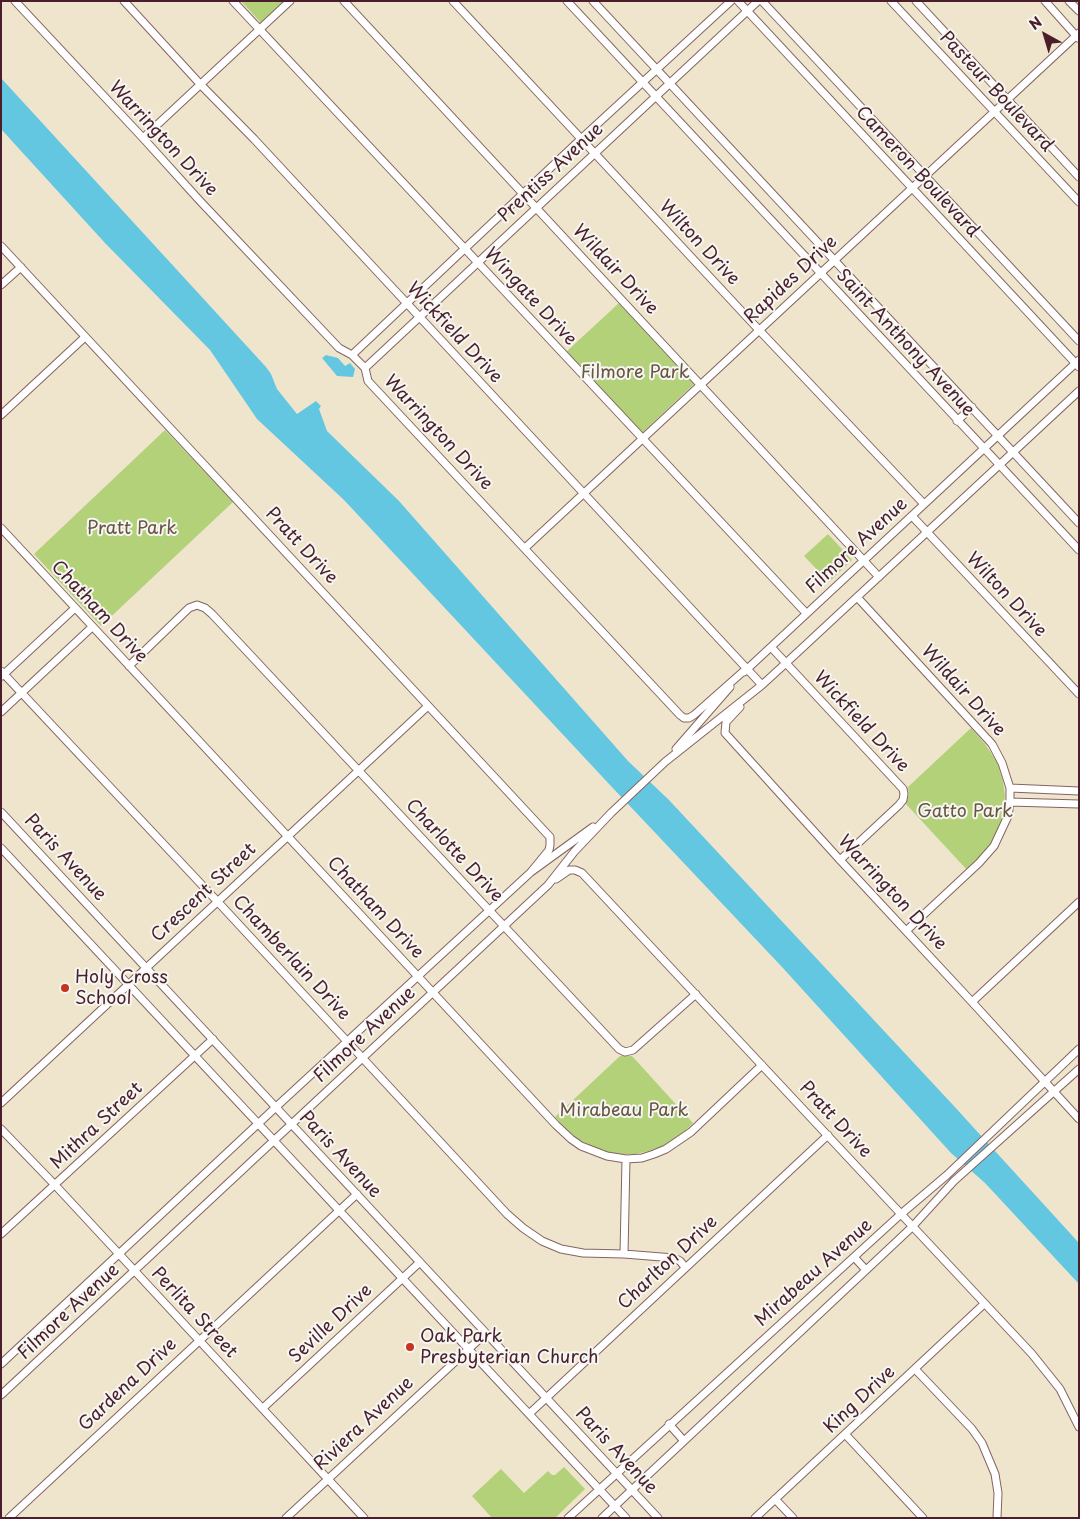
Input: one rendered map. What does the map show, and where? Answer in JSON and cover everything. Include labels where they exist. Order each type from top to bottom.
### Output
[{"type":"street","name":"Warrington Drive","points":[[15,1],[206,208],[339,348],[352,355],[365,368],[368,381],[680,715],[684,718],[694,715],[746,669]]},
{"type":"street","name":"Wickfield Drive","points":[[124,1],[762,685]]},
{"type":"street","name":"Wingate Drive","points":[[233,1],[806,613]]},
{"type":"street","points":[[143,138],[290,1]]},
{"type":"street","name":"Wildair Drive","points":[[344,1],[879,577]]},
{"type":"street","name":"Wilton Drive","points":[[453,1],[759,330],[924,504]]},
{"type":"street","name":"Saint Anthony Avenue","points":[[567,1],[1079,550]]},
{"type":"street","name":"Saint Anthony Avenue","points":[[593,1],[1079,522]]},
{"type":"street","name":"Prentiss Avenue","points":[[352,355],[523,193],[731,1]]},
{"type":"street","name":"Cameron Boulevard","points":[[738,1],[1077,364]]},
{"type":"street","name":"Prentiss Avenue","points":[[365,368],[758,1]]},
{"type":"street","name":"Cameron Boulevard","points":[[762,1],[1079,341]]},
{"type":"street","name":"Pasteur Boulevard","points":[[891,1],[1079,202]]},
{"type":"street","name":"Pasteur Boulevard","points":[[916,1],[1079,177]]},
{"type":"street","points":[[1044,1],[1078,36]]},
{"type":"street","points":[[1069,1],[1079,11]]},
{"type":"street","name":"Rapides Drive","points":[[525,548],[1078,36]]},
{"type":"street","name":"Pratt Drive","points":[[1,246],[550,837],[548,850],[531,872]]},
{"type":"street","points":[[1,285],[20,267]]},
{"type":"street","points":[[1,415],[85,337]]},
{"type":"street","name":"Filmore Avenue","points":[[1,1395],[548,885],[574,852],[664,762],[746,669],[1077,364]]},
{"type":"street","name":"Filmore Avenue","points":[[664,762],[786,664],[1079,391]]},
{"type":"street","points":[[957,421],[972,407]]},
{"type":"street","name":"Wilton Drive","points":[[912,516],[1079,694]]},
{"type":"street","name":"Chatham Drive","points":[[1,528],[570,1139],[594,1152],[626,1160],[654,1154],[666,1149],[691,1132],[762,1064]]},
{"type":"street","name":"Wildair Drive","points":[[857,597],[992,744],[1002,763],[1010,788],[1010,802],[1006,821],[994,846],[979,863],[906,931]]},
{"type":"street","name":"Charlotte Drive","points":[[129,666],[182,613],[197,605],[204,608],[212,614],[619,1050],[625,1052],[633,1050],[642,1044],[696,994]]},
{"type":"street","points":[[2,674],[75,608]]},
{"type":"street","points":[[1,712],[92,627]]},
{"type":"street","name":"Wickfield Drive","points":[[771,647],[903,789],[903,800],[899,805],[840,860]]},
{"type":"street","name":"Chamberlain Drive","points":[[2,674],[217,901],[507,1214],[523,1228],[542,1241],[561,1249],[583,1253],[674,1258],[685,1267]]},
{"type":"street","name":"Warrington Drive","points":[[762,685],[726,722],[725,733],[1079,1120]]},
{"type":"street","name":"Crescent Street","points":[[1,1103],[428,706]]},
{"type":"street","points":[[1010,788],[1079,791]]},
{"type":"street","points":[[1010,802],[1079,804]]},
{"type":"street","name":"Paris Avenue","points":[[1,812],[658,1518]]},
{"type":"street","name":"Filmore Avenue","points":[[1,1364],[531,872],[611,813]]},
{"type":"street","points":[[1,848],[626,1518]]},
{"type":"street","name":"Pratt Drive","points":[[548,885],[569,870],[582,873],[1032,1354],[1060,1389],[1079,1427]]},
{"type":"street","points":[[972,1002],[1079,902]]},
{"type":"street","name":"Mithra Street","points":[[1,1234],[213,1039]]},
{"type":"street","name":"Mirabeau Avenue","points":[[568,1518],[669,1424],[946,1175],[1079,1049]]},
{"type":"street","name":"Mirabeau Avenue","points":[[602,1518],[912,1226],[954,1181],[1079,1069]]},
{"type":"street","name":"Perlita Street","points":[[1,1129],[55,1184],[364,1518]]},
{"type":"street","name":"Charlton Drive","points":[[529,1414],[828,1135]]},
{"type":"street","points":[[624,1254],[626,1160]]},
{"type":"street","name":"Gardena Drive","points":[[9,1518],[356,1194]]},
{"type":"street","points":[[854,1257],[866,1270]]},
{"type":"street","name":"Seville Drive","points":[[263,1408],[420,1262]]},
{"type":"street","name":"King Drive","points":[[755,1518],[984,1304]]},
{"type":"street","name":"Riviera Avenue","points":[[286,1518],[486,1333]]},
{"type":"street","points":[[915,1369],[972,1429],[982,1443],[995,1474],[998,1493],[997,1518]]},
{"type":"street","points":[[669,1424],[684,1441]]},
{"type":"street","points":[[845,1434],[923,1518]]},
{"type":"street","points":[[775,1499],[792,1518]]},
{"type":"green space","points":[[241,1],[287,1],[262,24]]},
{"type":"green space","name":"Filmore Park","points":[[619,303],[694,384],[642,433],[566,352]]},
{"type":"green space","name":"Pratt Park","points":[[165,430],[233,502],[101,626],[34,554]]},
{"type":"green space","points":[[828,534],[852,560],[829,582],[804,556]]},
{"type":"green space","name":"Gatto Park","points":[[971,728],[997,762],[1005,796],[998,831],[988,849],[968,871],[906,804],[909,794],[908,787]]},
{"type":"green space","name":"Mirabeau Park","points":[[620,1056],[632,1056],[693,1123],[681,1135],[663,1146],[649,1151],[635,1154],[606,1152],[580,1140],[569,1132],[555,1117]]},
{"type":"green space","points":[[564,1467],[585,1489],[555,1518],[492,1518],[472,1496],[501,1469],[524,1493],[548,1471],[555,1475]]},
{"type":"water","points":[[1,78],[266,367],[277,389],[297,414],[316,401],[321,406],[319,409],[327,431],[399,501],[628,761],[669,800],[1079,1243],[1079,1284],[985,1183],[951,1153],[782,967],[344,500],[257,419],[210,350],[105,243],[1,129]]},
{"type":"water","points":[[326,355],[338,358],[345,366],[350,363],[355,369],[353,377],[337,376],[322,358]]},
{"type":"place","name":"Holy Cross School","points":[[65,988]]},
{"type":"place","name":"Oak Park Presbyterian Church","points":[[410,1347]]}]
